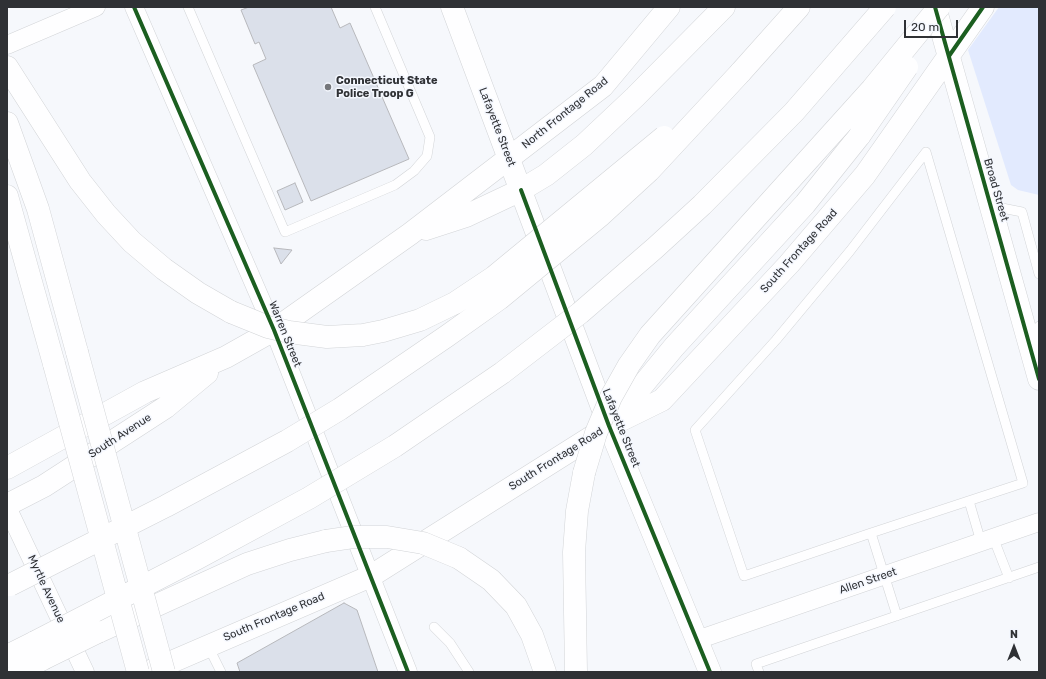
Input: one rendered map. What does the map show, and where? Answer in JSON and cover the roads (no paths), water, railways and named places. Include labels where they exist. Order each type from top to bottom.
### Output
[{"type":"main road","name":"Lafayette Street","points":[[452,7],[609,426],[710,672]]},
{"type":"main road","name":"North Frontage Road","points":[[274,330],[410,234],[603,86],[669,7]]},
{"type":"main road","name":"North Frontage Road","points":[[410,234],[466,216],[520,190],[546,175],[584,145],[640,92],[724,7]]},
{"type":"main road","points":[[7,587],[166,506],[287,440],[346,404],[447,336],[522,281],[601,215],[649,171],[799,7]]},
{"type":"main road","points":[[7,656],[203,556],[309,498],[395,446],[502,373],[580,313],[702,205],[794,112],[885,7]]},
{"type":"main road","name":"Broad Street","points":[[935,7],[1039,379]]},
{"type":"main road","points":[[576,672],[574,552],[577,511],[584,473],[596,433],[611,397],[629,365],[650,335],[872,89],[939,7]]},
{"type":"main road","points":[[609,426],[674,347],[805,204],[860,135],[909,64],[945,7]]},
{"type":"main road","name":"South Frontage Road","points":[[148,672],[371,576],[609,426],[662,400],[789,264],[865,175],[983,7]]},
{"type":"main road","points":[[9,71],[80,181],[119,228],[142,251],[169,273],[231,312],[268,327],[289,332],[327,337],[347,337],[383,331],[420,320],[438,312],[475,291],[519,258],[740,73]]},
{"type":"main road","points":[[7,123],[38,209],[164,672]]},
{"type":"main road","points":[[7,196],[138,672]]},
{"type":"main road","name":"South Avenue","points":[[7,468],[145,392],[226,357],[274,330]]},
{"type":"main road","name":"South Avenue","points":[[7,506],[44,486],[166,407],[226,357]]},
{"type":"main road","points":[[18,672],[98,632],[247,564],[290,550],[326,541],[353,538],[387,537],[424,543],[459,558],[491,580],[516,606],[532,635],[545,672]]},
{"type":"street","points":[[7,45],[96,7]]},
{"type":"street","name":"Warren Street","points":[[134,7],[274,330],[408,672]]},
{"type":"street","name":"Myrtle Avenue","points":[[7,506],[85,672]]},
{"type":"street","name":"Allen Street","points":[[697,640],[1039,522]]},
{"type":"lane","points":[[188,7],[285,232],[395,185],[414,171],[427,156],[430,137],[375,7]]},
{"type":"lane","points":[[926,152],[1023,483],[871,533],[744,576],[695,430],[776,340],[850,251],[926,152]]},
{"type":"lane","points":[[991,206],[1022,212],[1039,274]]},
{"type":"lane","points":[[1031,349],[1039,326]]},
{"type":"lane","points":[[969,501],[987,540],[1009,578]]},
{"type":"lane","points":[[871,533],[897,616]]},
{"type":"lane","points":[[759,672],[756,664],[1039,567]]},
{"type":"lane","points":[[434,627],[450,643],[469,672]]},
{"type":"lane","points":[[208,646],[221,672]]},
{"type":"place","name":"Connecticut State Police Troop G","points":[[328,87]]}]
